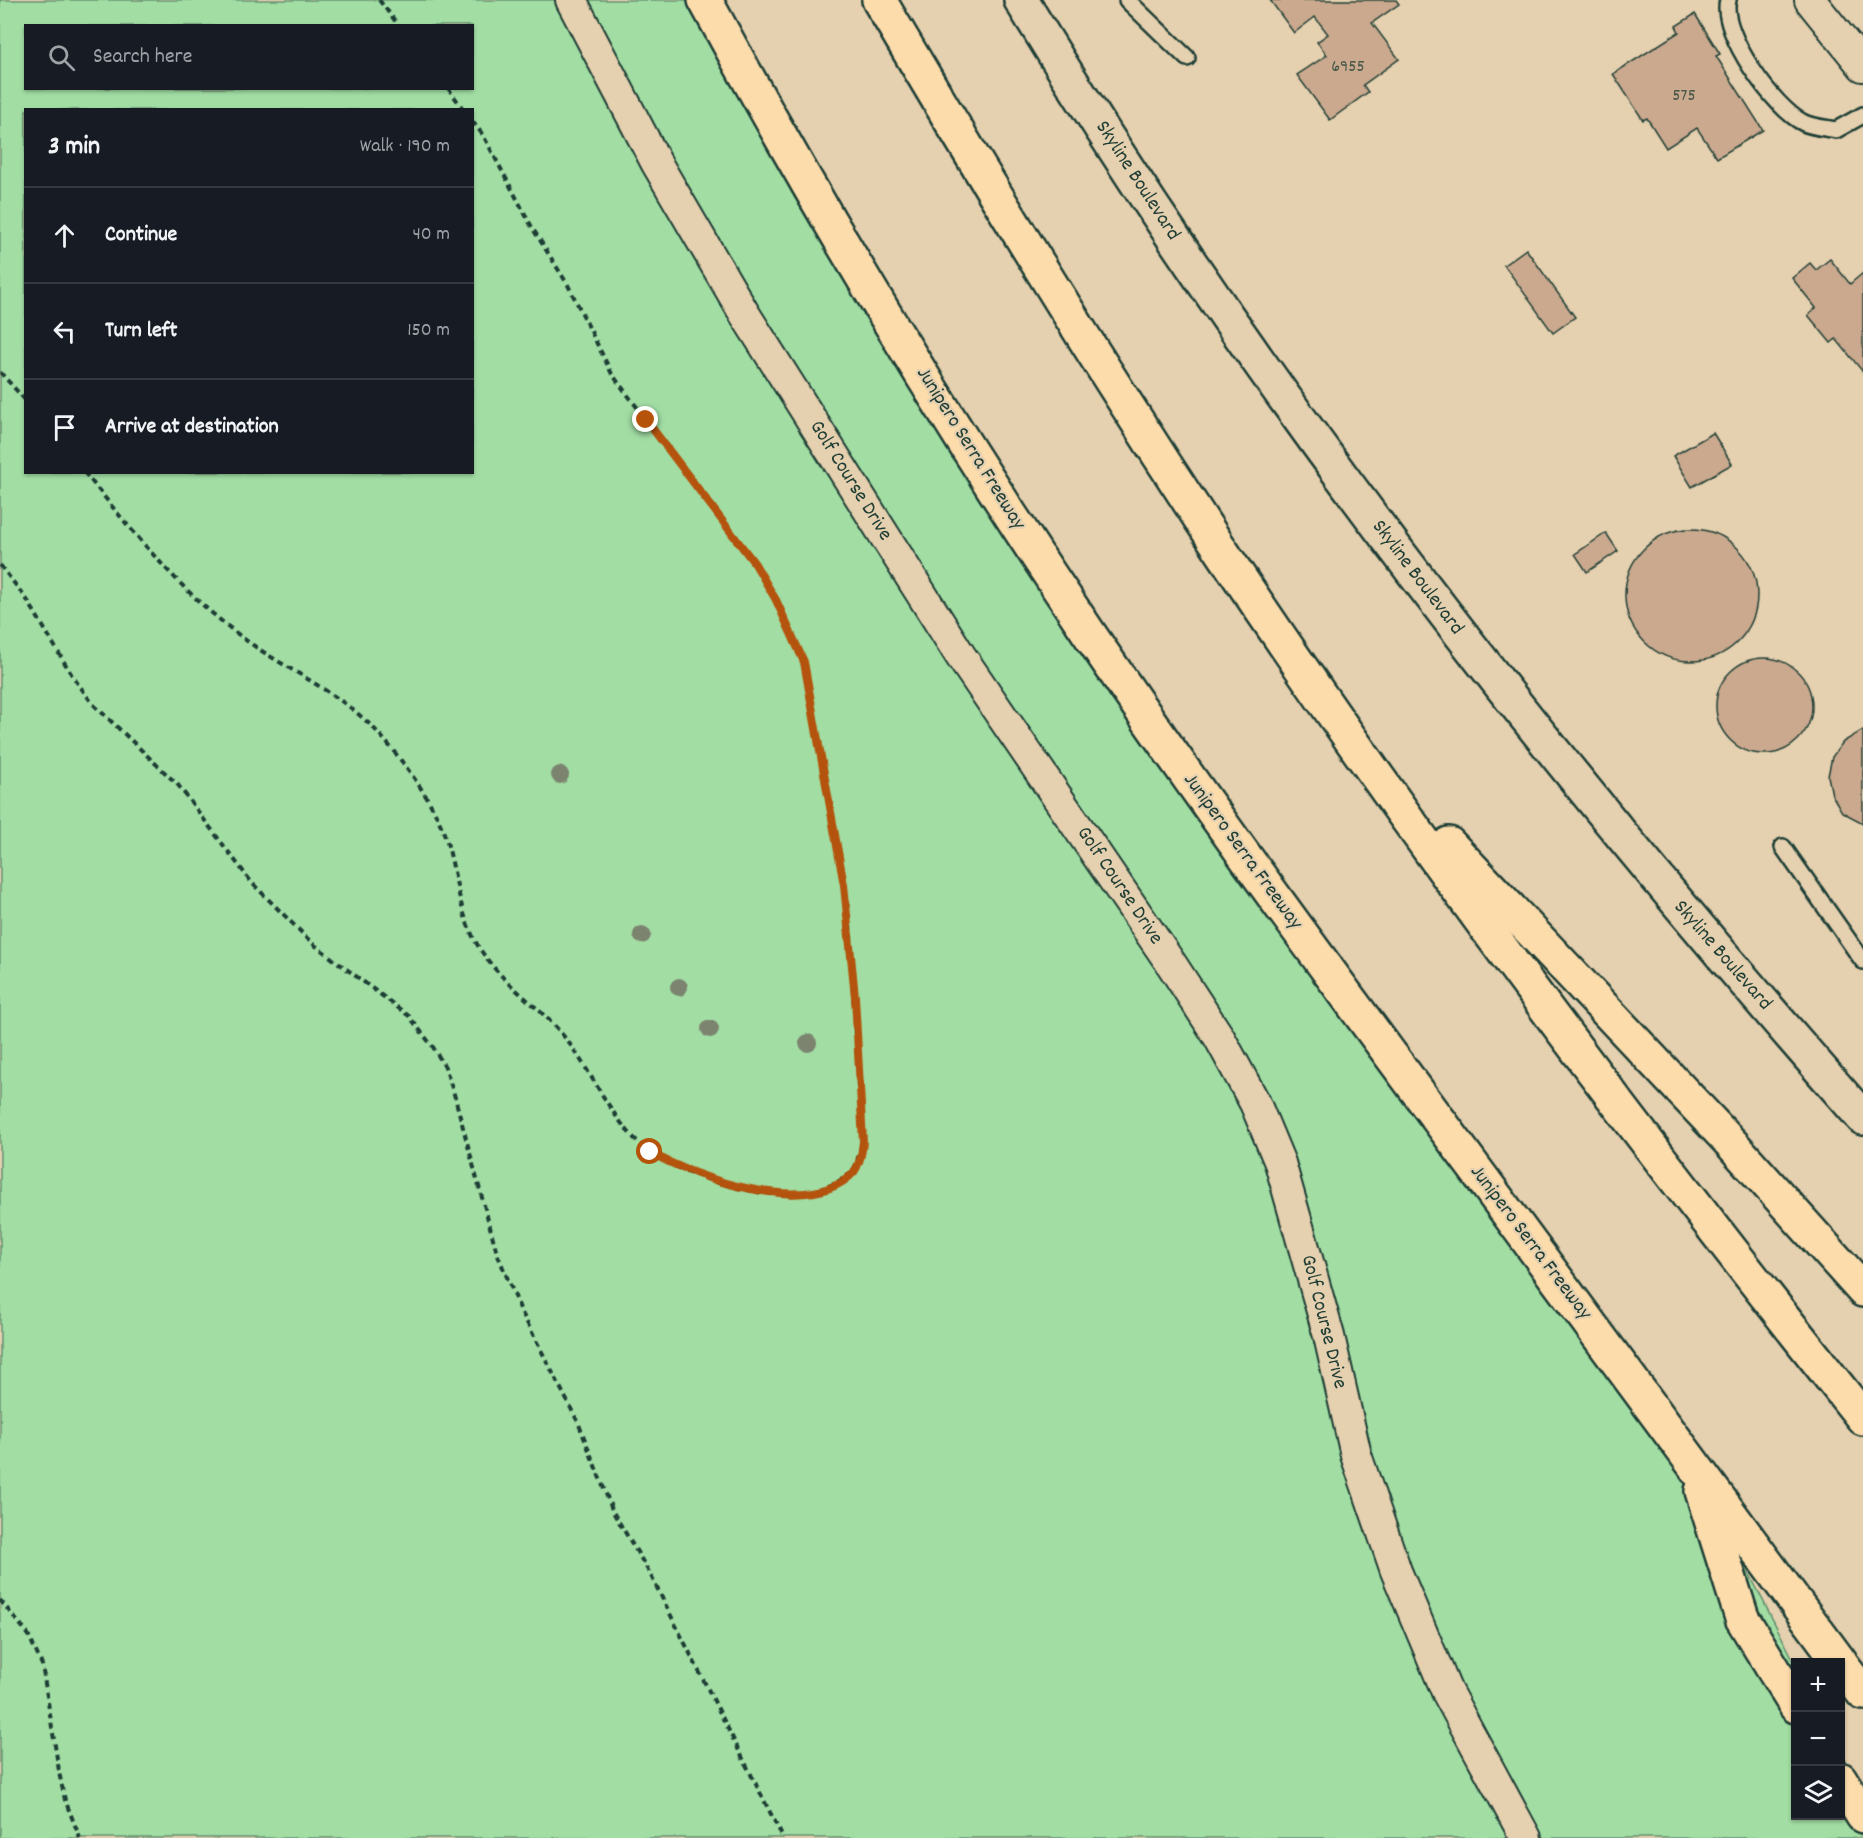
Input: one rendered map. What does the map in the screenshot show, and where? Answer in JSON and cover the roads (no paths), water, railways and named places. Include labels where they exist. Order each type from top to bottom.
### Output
[{"type":"highway","name":"Junipero Serra Freeway","points":[[705,0],[875,297],[999,497],[1086,628],[1284,911],[1836,1658]]},
{"type":"highway","points":[[879,0],[1013,225],[1137,422],[1225,556],[1357,746],[1633,1121],[1863,1418]]},
{"type":"highway","points":[[1357,746],[1732,1144],[1863,1290]]},
{"type":"highway","points":[[1694,1466],[1742,1618],[1791,1698]]},
{"type":"highway","name":"Junipero Serra Freeway","points":[[1845,1670],[1863,1693]]},
{"type":"highway","points":[[1845,1787],[1863,1816]]},
{"type":"main road","name":"Skyline Boulevard","points":[[1021,0],[1148,200],[1363,508],[1539,736],[1649,871],[1863,1118]]},
{"type":"street","name":"Golf Course Drive","points":[[571,0],[657,164],[750,323],[960,655],[1178,974],[1219,1038],[1255,1103],[1280,1162],[1329,1336],[1356,1455],[1396,1571],[1447,1692],[1526,1838]]},
{"type":"street","points":[[1810,0],[1863,66]]},
{"type":"lane","points":[[1127,0],[1187,58]]},
{"type":"lane","points":[[1728,0],[1726,8],[1736,42],[1777,103],[1804,123],[1836,130],[1863,115]]},
{"type":"lane","points":[[1783,847],[1863,961]]}]
